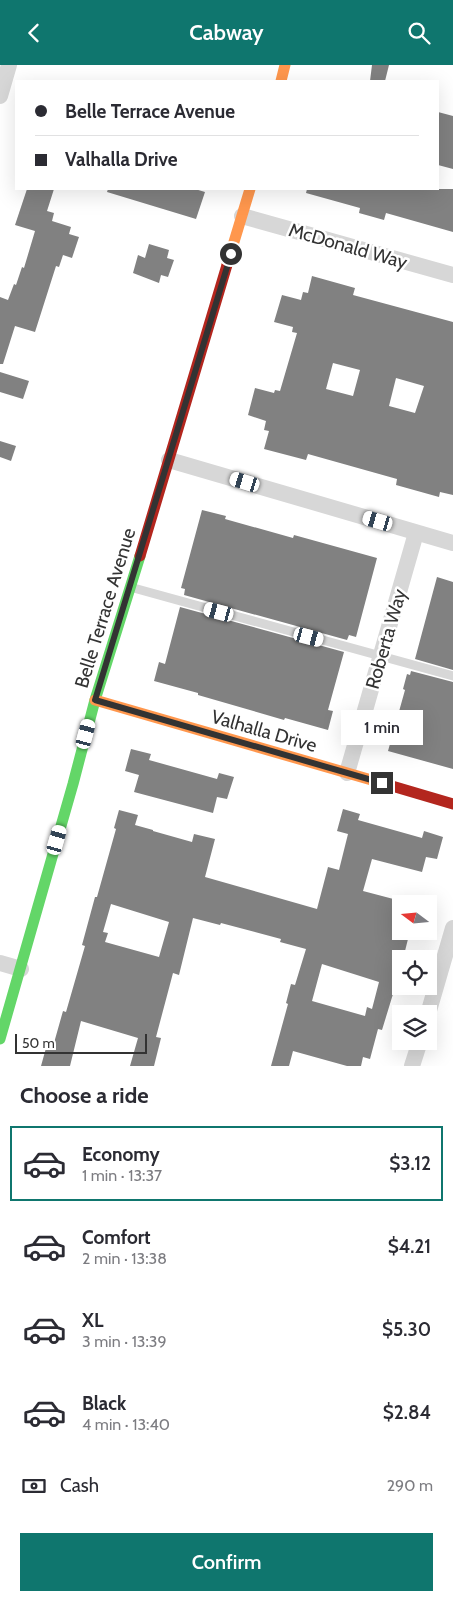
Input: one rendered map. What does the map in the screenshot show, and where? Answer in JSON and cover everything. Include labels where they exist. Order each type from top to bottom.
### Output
[{"type":"street","points":[[0,96],[9,65]]},
{"type":"street","points":[[280,80],[285,65]]},
{"type":"street","name":"Belle Terrace Avenue","points":[[0,1039],[73,785],[95,700],[250,190]]},
{"type":"street","name":"McDonald Way","points":[[242,216],[453,275]]},
{"type":"street","points":[[169,460],[453,543]]},
{"type":"street","name":"Roberta Way","points":[[347,773],[416,533]]},
{"type":"street","name":"Valhalla Drive","points":[[95,700],[453,803]]},
{"type":"street","points":[[431,1005],[453,928]]},
{"type":"street","points":[[0,963],[21,969]]},
{"type":"street","points":[[412,1066],[417,1050]]},
{"type":"lane","points":[[130,587],[453,676]]},
{"type":"building","points":[[372,65],[389,65],[385,80],[370,80]]},
{"type":"building","points":[[439,112],[453,116],[453,169],[439,165]]},
{"type":"building","points":[[453,189],[453,232],[386,213],[384,220],[359,213],[360,208],[306,193],[307,190]]},
{"type":"building","points":[[27,190],[54,190],[47,211],[54,213],[52,221],[71,227],[69,234],[79,237],[72,258],[63,255],[59,267],[56,266],[35,332],[15,326],[3,364],[0,364],[0,297],[8,300],[14,284],[16,285],[22,267],[24,268],[35,231],[15,225]]},
{"type":"building","points":[[108,190],[198,190],[205,192],[196,219],[107,192]]},
{"type":"building","points":[[149,244],[169,250],[167,258],[174,260],[168,277],[161,275],[159,283],[133,273],[138,255],[145,258]]},
{"type":"building","points":[[312,276],[355,288],[353,295],[453,322],[453,495],[440,492],[439,497],[396,485],[397,479],[308,454],[306,460],[264,449],[269,431],[264,430],[266,421],[248,415],[255,388],[274,393],[275,390],[280,391],[297,333],[292,332],[293,327],[274,322],[282,295],[301,300],[303,292],[308,293]],"holes":[[[333,363],[360,370],[353,396],[326,389]],[[396,378],[424,386],[415,413],[389,406]]]},
{"type":"building","points":[[0,372],[29,381],[23,399],[0,392]]},
{"type":"building","points":[[0,441],[16,446],[11,461],[0,457]]},
{"type":"building","points":[[202,510],[226,516],[225,519],[293,538],[294,535],[377,558],[356,637],[349,635],[347,640],[184,595],[185,589],[181,588]]},
{"type":"building","points":[[437,577],[453,582],[453,670],[415,659]]},
{"type":"building","points":[[180,607],[344,652],[328,710],[333,711],[328,730],[285,718],[284,720],[154,681],[159,662],[165,664]]},
{"type":"building","points":[[411,671],[453,682],[453,769],[388,751],[405,690],[403,689],[407,674],[410,675]]},
{"type":"building","points":[[131,749],[151,754],[149,760],[217,779],[219,773],[234,777],[227,799],[217,797],[213,813],[134,792],[139,775],[125,771]]},
{"type":"building","points":[[343,809],[360,814],[358,820],[422,838],[424,831],[443,837],[437,859],[426,857],[422,872],[372,859],[363,891],[392,899],[392,940],[408,940],[405,950],[392,950],[393,995],[382,1030],[378,1029],[370,1059],[363,1057],[361,1066],[347,1066],[293,1051],[289,1066],[271,1066],[288,1004],[286,1003],[291,984],[295,985],[306,949],[280,942],[281,939],[221,923],[220,925],[193,918],[179,975],[173,973],[156,1037],[161,1038],[154,1066],[130,1066],[138,1038],[81,1021],[70,1066],[41,1066],[46,1048],[52,1050],[63,1011],[66,1012],[85,946],[82,945],[95,897],[97,897],[116,829],[114,828],[119,810],[138,815],[135,825],[153,831],[192,842],[194,834],[215,839],[205,877],[317,909],[328,867],[339,870],[348,834],[337,831]],"holes":[[[111,904],[169,922],[159,957],[105,942],[108,933],[103,932]],[[322,964],[379,982],[372,1009],[367,1007],[365,1016],[312,1001]]]},
{"type":"traffic: fast","points":[[0,1039],[95,700],[140,556]]},
{"type":"traffic: slow","points":[[281,80],[285,65]]},
{"type":"traffic: slow","points":[[227,265],[250,190]]},
{"type":"traffic: slow","points":[[95,700],[375,781]]},
{"type":"traffic: jam","points":[[140,556],[227,265]]},
{"type":"traffic: jam","points":[[375,781],[453,804]]},
{"type":"route","points":[[231,254],[95,700],[382,783]]}]
